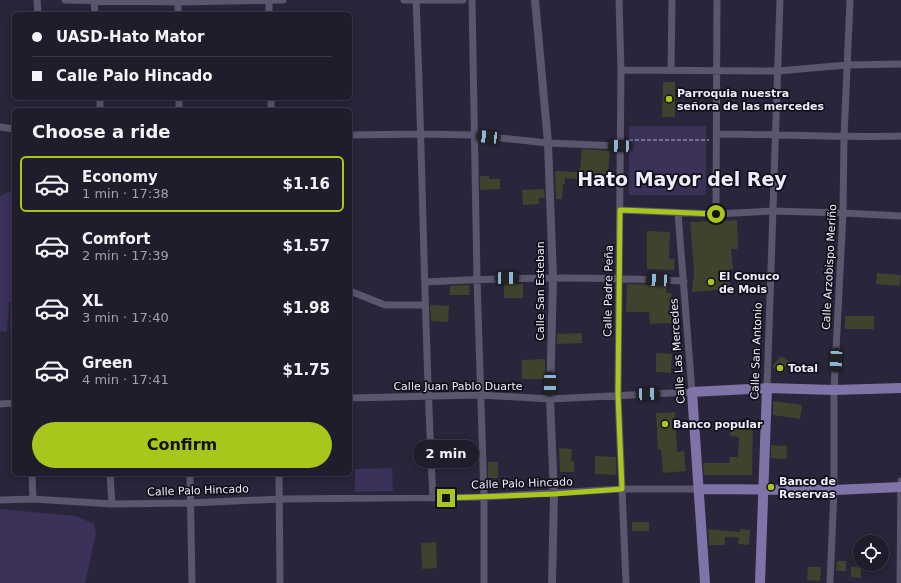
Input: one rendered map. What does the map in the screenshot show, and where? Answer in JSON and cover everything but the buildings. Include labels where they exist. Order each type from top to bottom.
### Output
[{"type":"main road","name":"Calle Juan Pablo Duarte","points":[[692,392],[767,388],[834,390],[901,388]]},
{"type":"main road","name":"Calle San Antonio","points":[[760,583],[767,388]]},
{"type":"main road","name":"Calle Las Mercedes","points":[[692,392],[700,490],[705,583]]},
{"type":"main road","name":"Calle Palo Hincado","points":[[700,490],[834,490],[901,487]]},
{"type":"street","points":[[37,0],[38,12]]},
{"type":"street","points":[[64,0],[283,0]]},
{"type":"street","points":[[94,0],[95,12]]},
{"type":"street","points":[[269,0],[269,12]]},
{"type":"street","points":[[404,0],[463,0]]},
{"type":"street","points":[[416,0],[426,305],[427,397],[433,498]]},
{"type":"street","points":[[472,0],[473,135],[484,497],[484,583]]},
{"type":"street","name":"Calle San Esteban","points":[[535,0],[548,143],[552,278],[550,399],[554,494],[552,583]]},
{"type":"street","name":"Calle Padre Peña","points":[[619,0],[621,143],[618,395],[626,583]]},
{"type":"street","points":[[671,70],[672,0]]},
{"type":"street","points":[[716,214],[718,70],[717,0]]},
{"type":"street","name":"Calle San Antonio","points":[[767,388],[780,0]]},
{"type":"street","name":"Calle Arzobispo Meriño","points":[[830,583],[834,490],[834,390],[843,213],[844,137],[850,0]]},
{"type":"street","points":[[178,1],[178,12]]},
{"type":"street","points":[[621,70],[718,70],[778,72],[847,65],[901,64]]},
{"type":"street","points":[[0,127],[12,129]]},
{"type":"street","points":[[717,137],[776,134],[844,137],[901,136]]},
{"type":"street","points":[[352,135],[473,135],[548,143],[621,143]]},
{"type":"street","points":[[620,210],[716,214],[773,212],[901,216]]},
{"type":"street","name":"Calle Las Mercedes","points":[[678,213],[692,392]]},
{"type":"street","points":[[425,282],[477,279],[552,278],[620,278],[684,281]]},
{"type":"street","points":[[352,292],[385,305],[426,305]]},
{"type":"street","name":"Calle Juan Pablo Duarte","points":[[352,398],[480,396],[550,399],[692,392]]},
{"type":"street","points":[[0,404],[12,403]]},
{"type":"street","points":[[32,476],[33,499]]},
{"type":"street","points":[[110,476],[112,504]]},
{"type":"street","points":[[190,476],[192,583]]},
{"type":"street","points":[[280,476],[280,583]]},
{"type":"street","points":[[900,583],[901,482]]},
{"type":"street","name":"Calle Palo Hincado","points":[[0,500],[33,499],[112,504],[190,503],[281,498],[484,497],[622,489],[700,490]]},
{"type":"path","points":[[621,143],[717,137]]},
{"type":"shaded area","points":[[629,126],[706,126],[706,195],[629,195]]},
{"type":"shaded area","points":[[12,190],[12,330],[10,330],[11,302],[9,302],[7,332],[0,331],[0,196]]},
{"type":"shaded area","points":[[392,468],[393,491],[355,492],[355,469]]},
{"type":"shaded area","points":[[0,509],[76,516],[94,524],[96,534],[85,583],[0,583]]},
{"type":"place","name":"Parroquia nuestra señora de las mercedes","points":[[669,99]]},
{"type":"place","name":"El Conuco de Mois","points":[[711,282]]},
{"type":"place","name":"Total","points":[[780,368]]},
{"type":"place","name":"Banco popular","points":[[665,424]]},
{"type":"place","name":"Banco de Reservas","points":[[771,487]]},
{"type":"district","name":"Hato Mayor del Rey","points":[[682,179]]},
{"type":"route","points":[[446,498],[554,494],[622,489],[618,395],[620,210],[716,214]]}]
